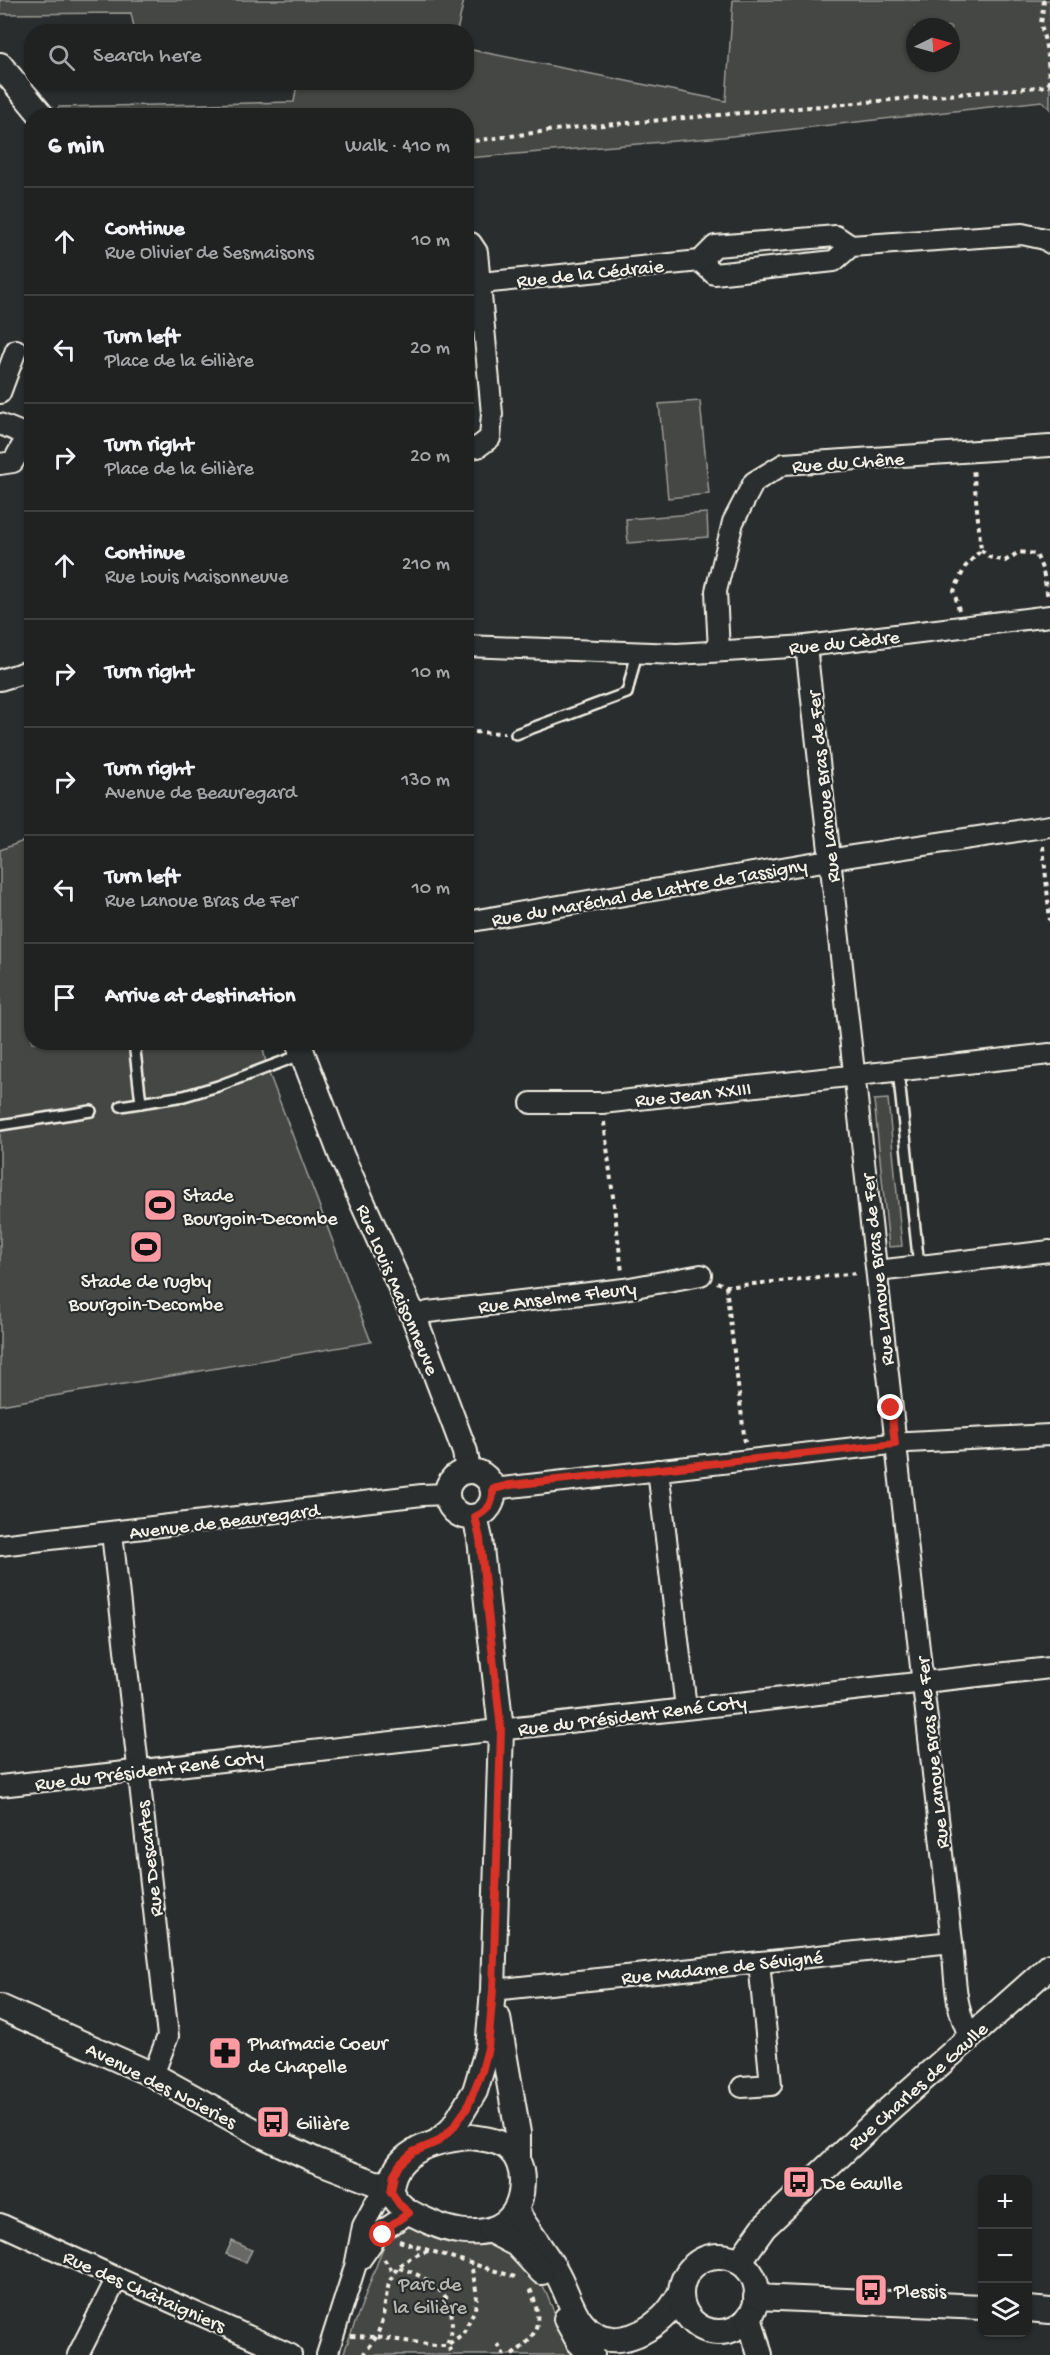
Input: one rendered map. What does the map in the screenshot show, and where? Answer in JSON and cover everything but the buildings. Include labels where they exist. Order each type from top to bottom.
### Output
[{"type":"street","points":[[0,65],[35,108]]},
{"type":"street","name":"Rue de la Cédraie","points":[[700,261],[714,274],[834,261],[851,246],[1022,234],[1045,239],[1050,243]]},
{"type":"street","name":"Rue de la Cédraie","points":[[481,283],[700,261],[715,246],[836,236],[851,246]]},
{"type":"street","points":[[474,248],[477,252],[481,283],[492,414],[490,438],[474,448]]},
{"type":"street","points":[[0,393],[16,351]]},
{"type":"street","points":[[0,424],[24,434]]},
{"type":"street","points":[[0,464],[13,462],[24,445]]},
{"type":"street","name":"Rue du Chêne","points":[[719,651],[716,591],[733,522],[754,482],[784,464],[1050,446]]},
{"type":"street","name":"Rue du Cèdre","points":[[474,646],[677,654],[806,646],[1050,616]]},
{"type":"street","name":"Rue Lanoue Bras de Fer","points":[[806,646],[960,2010],[964,2026],[970,2036]]},
{"type":"street","points":[[0,680],[24,672]]},
{"type":"street","name":"Rue du Maréchal de Lattre de Tassigny","points":[[474,921],[1045,826]]},
{"type":"street","name":"Rue Louis Maisonneuve","points":[[301,1050],[342,1157],[414,1317],[465,1452],[468,1471]]},
{"type":"street","name":"Rue Jean XXIII","points":[[531,1103],[602,1103],[1050,1054]]},
{"type":"street","points":[[877,1271],[1050,1251]]},
{"type":"street","name":"Rue Anselme Fleury","points":[[414,1317],[428,1312],[624,1289],[701,1275]]},
{"type":"street","points":[[493,1489],[895,1444],[1050,1435]]},
{"type":"street","points":[[658,1470],[686,1708]]},
{"type":"street","points":[[468,1471],[486,1477],[493,1489],[493,1496],[487,1509],[475,1517],[462,1516],[456,1512],[451,1507],[447,1494],[456,1476],[468,1471]]},
{"type":"street","name":"Avenue de Beauregard","points":[[0,1545],[447,1494]]},
{"type":"street","points":[[437,2142],[452,2129],[475,2091],[488,2048],[493,1990],[501,1730],[480,1539],[475,1517]]},
{"type":"street","name":"Rue Descartes","points":[[112,1533],[168,2036],[153,2075]]},
{"type":"street","name":"Rue du Président René Coty","points":[[0,1786],[1050,1668]]},
{"type":"street","name":"Rue Madame de Sévigné","points":[[493,1990],[952,1942]]},
{"type":"street","points":[[742,2087],[771,2085],[759,1962]]},
{"type":"street","name":"Rue Charles de Gaulle","points":[[739,2262],[764,2228],[970,2036],[1050,1966]]},
{"type":"street","points":[[391,2188],[400,2205],[409,2213],[447,2230],[462,2233],[491,2230],[508,2220],[516,2211],[522,2191],[518,2133],[493,1990]]},
{"type":"street","name":"Avenue des Noieries","points":[[0,2007],[153,2075],[315,2160],[391,2188]]},
{"type":"street","points":[[327,2355],[355,2267],[363,2226],[376,2202],[391,2188],[394,2174],[400,2164],[413,2152],[437,2142],[470,2137],[485,2139],[509,2148],[518,2158]]},
{"type":"street","points":[[516,2211],[556,2271],[582,2323],[595,2334],[619,2340],[631,2338],[662,2319],[681,2292],[686,2275],[697,2262],[714,2256],[731,2258],[739,2262],[751,2273],[752,2307],[760,2355]]},
{"type":"street","points":[[355,2267],[379,2233],[409,2213]]},
{"type":"street","name":"Rue des Châtaigniers","points":[[0,2224],[291,2355]]},
{"type":"street","points":[[491,2230],[516,2244],[544,2275],[571,2329],[579,2342],[592,2355]]},
{"type":"street","points":[[78,2355],[117,2278]]},
{"type":"street","points":[[681,2292],[682,2302],[692,2320],[707,2330],[725,2331],[734,2328],[752,2307],[978,2307]]},
{"type":"street","points":[[1032,2309],[1050,2311]]},
{"type":"street","points":[[634,2355],[668,2332],[692,2320]]},
{"type":"street","points":[[725,2331],[753,2355]]},
{"type":"lane","points":[[516,734],[627,693],[638,652]]},
{"type":"lane","points":[[135,1050],[141,1103]]},
{"type":"lane","points":[[121,1106],[184,1096],[218,1086],[296,1050]]},
{"type":"lane","points":[[898,1070],[919,1266]]},
{"type":"lane","points":[[0,1125],[91,1111]]},
{"type":"path","points":[[474,141],[570,128],[1050,86],[1048,56],[1041,24],[1044,0]]},
{"type":"path","points":[[972,452],[981,550],[989,557],[1005,561],[1020,552],[1036,554],[1043,571],[1050,607]]},
{"type":"path","points":[[962,628],[954,591],[965,567],[981,550]]},
{"type":"path","points":[[474,732],[516,734]]},
{"type":"path","points":[[1045,826],[1050,921]]},
{"type":"path","points":[[602,1103],[624,1289]]},
{"type":"path","points":[[701,1275],[726,1286],[877,1271]]},
{"type":"path","points":[[726,1286],[747,1461]]},
{"type":"path","points":[[379,2233],[428,2251],[510,2274],[520,2280]]},
{"type":"path","points":[[363,2355],[376,2337],[385,2291],[398,2268],[408,2259],[428,2251]]},
{"type":"path","points":[[376,2337],[435,2345],[447,2344],[463,2334],[472,2318],[477,2295],[471,2264]]},
{"type":"path","points":[[398,2268],[417,2273],[440,2290],[450,2307],[453,2322],[447,2344],[453,2355]]},
{"type":"path","points":[[512,2355],[524,2347],[533,2335],[537,2322],[537,2307],[525,2284]]},
{"type":"path","points":[[498,2344],[504,2355]]},
{"type":"green space","points":[[0,0],[464,0],[459,24],[133,24],[131,13],[0,14]]},
{"type":"green space","points":[[733,0],[1050,0],[1050,109],[1042,101],[723,137],[474,157],[474,108],[58,108],[294,102],[296,90],[474,90],[474,50],[726,101]]},
{"type":"green space","points":[[700,401],[709,494],[668,498],[659,404]]},
{"type":"green space","points":[[707,513],[708,537],[628,543],[626,519]]},
{"type":"green space","name":"Stade Bourgoin-Decombe","points":[[24,841],[24,1050],[263,1050],[267,1068],[371,1342],[0,1405],[0,850]]},
{"type":"green space","points":[[888,1099],[902,1246],[889,1247],[874,1100]]},
{"type":"green space","name":"Parc de la Gilière","points":[[417,2224],[491,2239],[503,2244],[542,2283],[561,2329],[577,2355],[343,2355],[387,2237],[404,2227]]},
{"type":"shaded area","points":[[232,2241],[252,2250],[246,2262],[226,2254]]},
{"type":"place","name":"Stade Bourgoin-Decombe","points":[[160,1205]]},
{"type":"place","name":"Stade de rugby Bourgoin-Decombe","points":[[146,1247]]},
{"type":"place","name":"Pharmacie Coeur de Chapelle","points":[[225,2053]]},
{"type":"place","name":"Gilière","points":[[273,2122]]},
{"type":"place","name":"De Gaulle","points":[[799,2182]]},
{"type":"place","name":"Plessis","points":[[871,2290]]},
{"type":"route","points":[[383,2235],[379,2233],[409,2213],[391,2192],[394,2174],[400,2164],[413,2152],[437,2142],[452,2129],[467,2108],[475,2091],[488,2048],[493,1990],[501,1730],[480,1539],[475,1517],[482,1514],[491,1503],[493,1489],[510,1485],[895,1444],[891,1408]]}]
